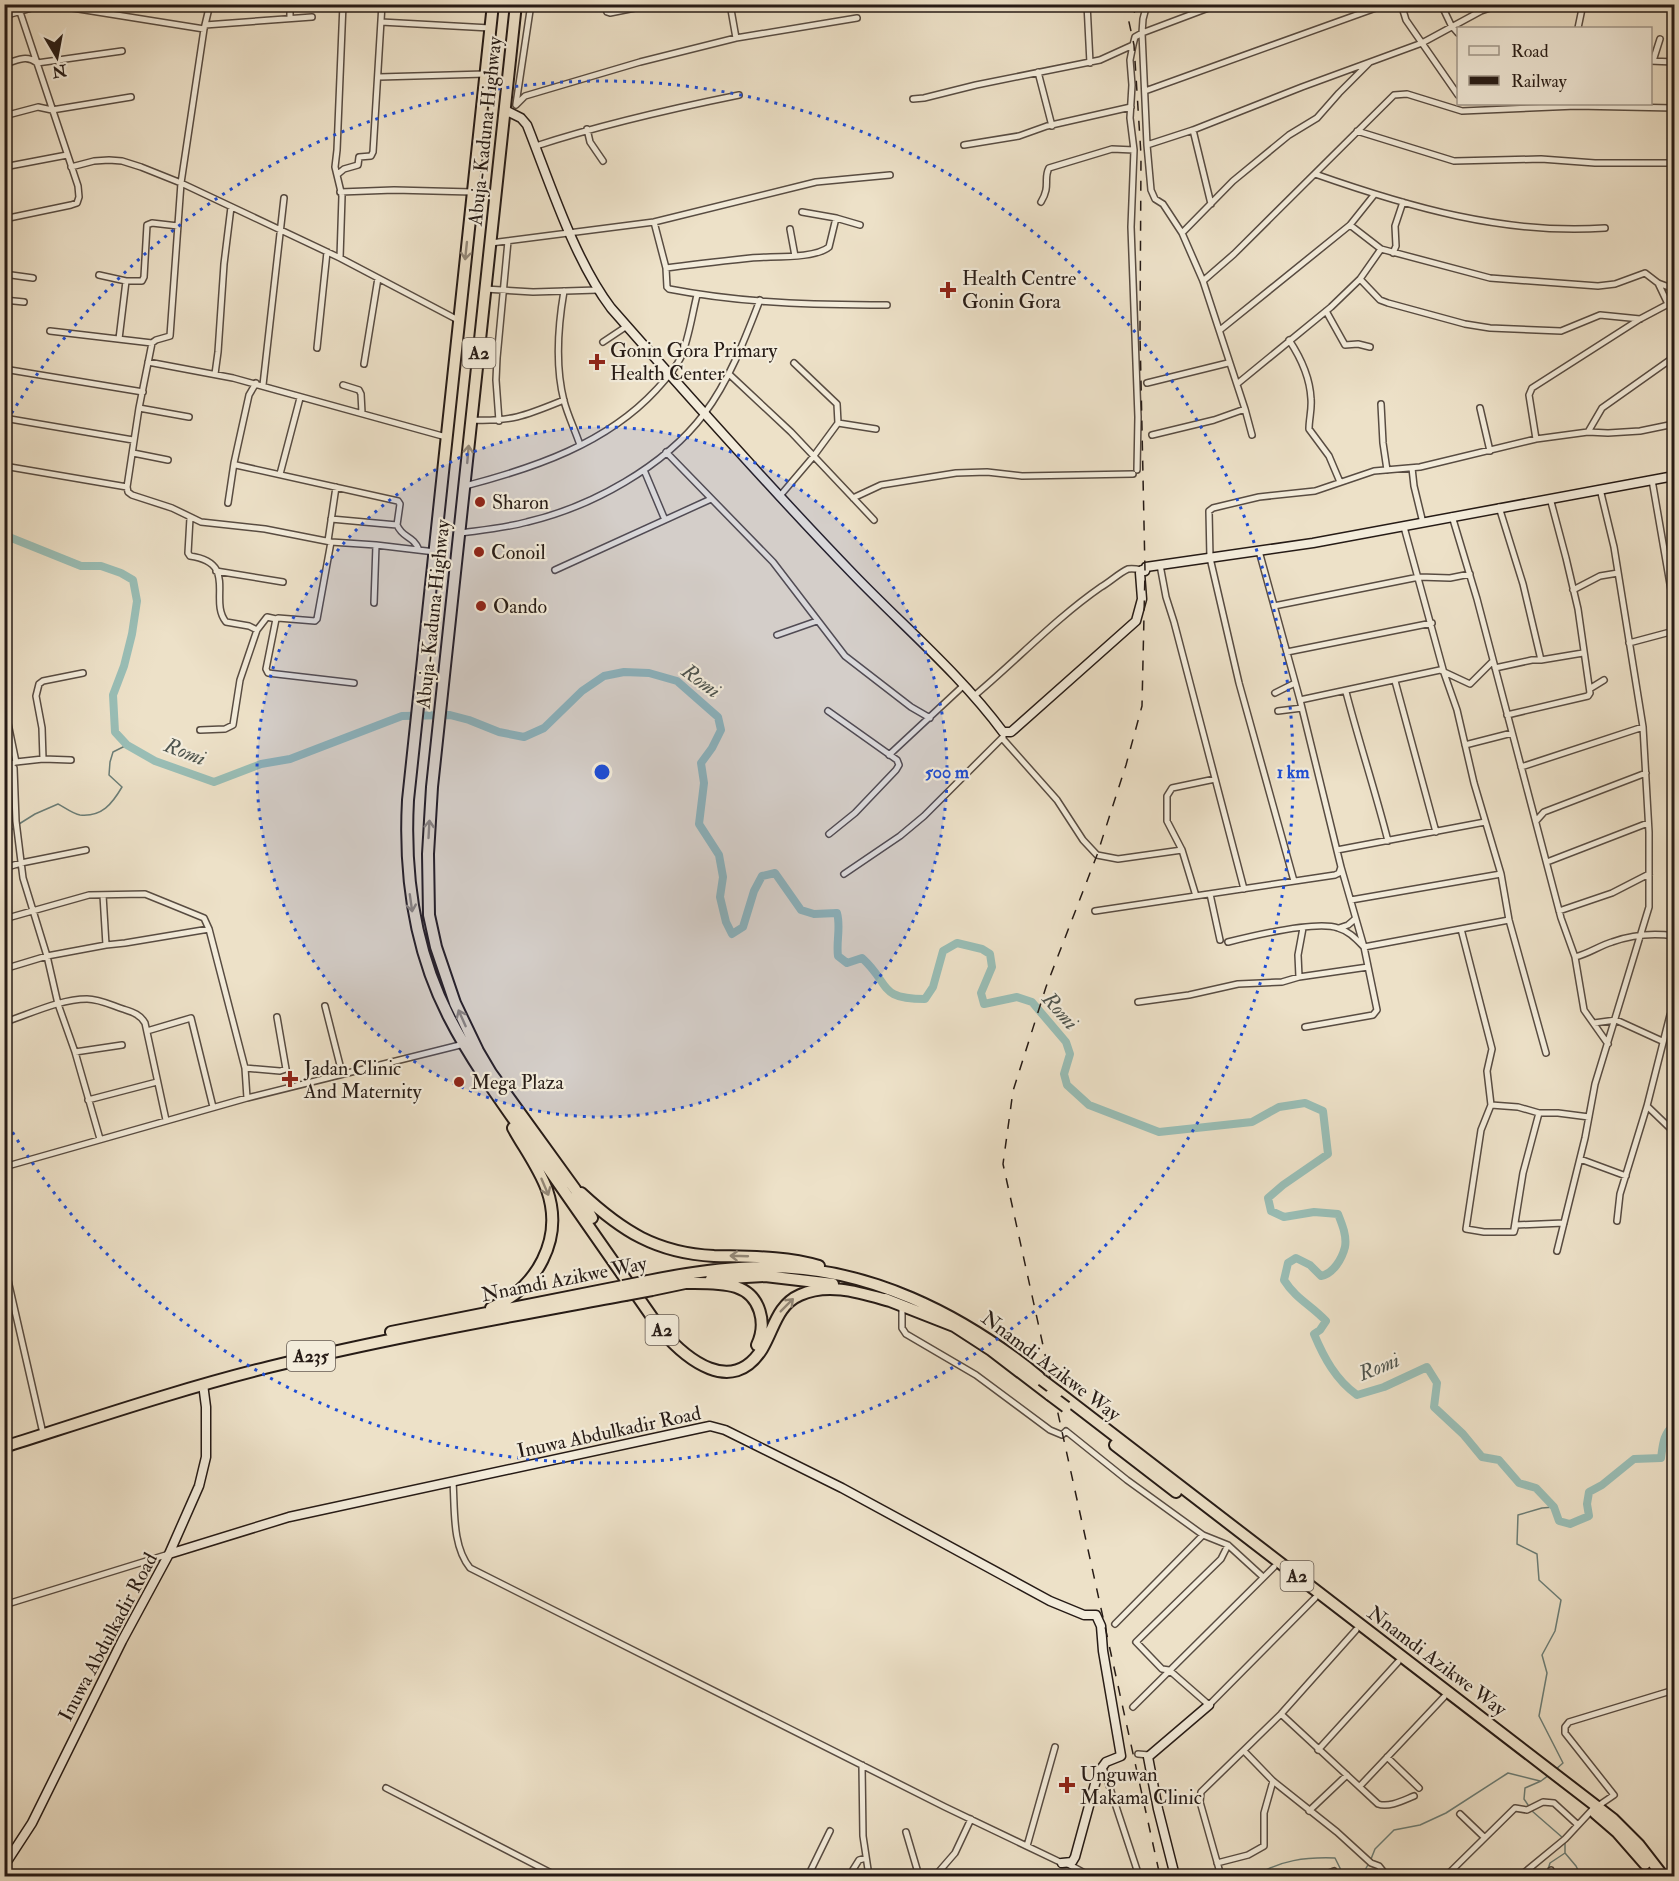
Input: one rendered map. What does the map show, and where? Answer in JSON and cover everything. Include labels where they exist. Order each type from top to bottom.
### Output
[{"type":"highway","name":"Abuja-Kaduna Highway","points":[[493,4],[458,320],[406,834],[412,910],[437,991],[464,1044],[499,1098]]},
{"type":"highway","name":"Abuja-Kaduna Highway","points":[[516,4],[512,110],[491,243],[432,787],[428,854],[429,915],[436,947],[455,1004],[478,1051],[491,1073],[575,1189]]},
{"type":"highway","points":[[476,1315],[510,1298],[534,1276],[545,1256],[552,1228],[551,1206],[546,1187],[510,1124],[499,1098]]},
{"type":"highway","name":"A2","points":[[499,1098],[661,1330],[679,1350],[696,1363],[716,1371],[743,1367],[762,1349],[774,1322],[786,1304],[810,1292],[843,1290],[890,1301]]},
{"type":"highway","points":[[575,1189],[588,1212],[670,1332],[686,1348],[708,1363],[719,1365],[739,1361],[750,1355],[760,1338],[762,1327],[759,1308],[754,1299],[736,1287],[684,1283]]},
{"type":"highway","name":"A2","points":[[575,1189],[610,1220],[630,1233],[670,1249],[711,1256],[791,1259],[815,1264],[878,1285]]},
{"type":"highway","name":"Nnamdi Azikwe Way","points":[[4,1447],[203,1381],[650,1285],[701,1271],[766,1267],[834,1274],[878,1285],[948,1315],[1011,1355],[1042,1380],[1066,1407],[1274,1567],[1286,1571],[1315,1598],[1444,1697],[1594,1808],[1613,1819],[1639,1845],[1663,1876]]},
{"type":"highway","name":"Nnamdi Azikwe Way","points":[[650,1285],[741,1276],[785,1277],[837,1285],[902,1305],[954,1326],[1054,1393],[1594,1808],[1654,1876]]},
{"type":"highway","name":"Nnamdi Azikwe Way","points":[[4,1440],[286,1356],[476,1315],[624,1290]]},
{"type":"street","points":[[50,331],[152,343],[169,337],[171,333],[181,183],[204,27],[210,4]]},
{"type":"street","points":[[290,4],[290,18]]},
{"type":"street","points":[[340,258],[340,192],[338,174],[334,164],[337,150],[343,4]]},
{"type":"street","points":[[338,174],[344,168],[358,165],[359,157],[371,156],[373,152],[382,4]]},
{"type":"street","points":[[512,110],[531,4]]},
{"type":"street","points":[[604,4],[607,12],[610,13],[654,4]]},
{"type":"street","points":[[730,4],[736,38]]},
{"type":"street","points":[[1087,4],[1090,63]]},
{"type":"street","points":[[1147,4],[1142,33],[1151,190],[1155,199],[1163,204],[1182,233],[1203,281],[1252,435]]},
{"type":"street","points":[[853,498],[881,485],[956,473],[987,472],[1022,476],[1135,472],[1138,417],[1131,227],[1134,150],[1130,60],[1135,37],[1219,4]]},
{"type":"street","points":[[1145,91],[1387,4]]},
{"type":"street","points":[[1401,4],[1406,20],[1457,94]]},
{"type":"street","points":[[1441,4],[1457,32]]},
{"type":"street","points":[[1578,27],[1583,4]]},
{"type":"street","points":[[4,16],[42,5],[204,27],[312,17]]},
{"type":"street","points":[[1147,145],[1193,130],[1422,42],[1480,10],[1496,6],[1549,6]]},
{"type":"street","points":[[4,219],[78,203],[79,197],[78,186],[20,12]]},
{"type":"street","points":[[512,110],[525,96],[640,62],[736,38],[857,18]]},
{"type":"street","points":[[381,22],[490,28]]},
{"type":"street","points":[[1660,39],[1652,61],[1674,62]]},
{"type":"street","points":[[913,99],[1090,63],[1110,57],[1133,45]]},
{"type":"street","points":[[4,64],[26,57],[37,63],[122,51]]},
{"type":"street","points":[[1182,233],[1233,181],[1289,135],[1317,118],[1370,62]]},
{"type":"street","points":[[1038,72],[1052,126]]},
{"type":"street","points":[[379,77],[486,74]]},
{"type":"street","points":[[1203,281],[1234,254],[1394,95],[1407,93],[1450,109],[1471,112],[1576,106],[1674,108]]},
{"type":"street","points":[[536,146],[586,129],[739,95]]},
{"type":"street","points":[[4,116],[38,108],[52,110],[131,97]]},
{"type":"street","points":[[1466,105],[1471,112]]},
{"type":"street","points":[[964,145],[1019,136],[1131,107]]},
{"type":"street","points":[[512,110],[527,125],[570,232],[598,290],[627,326],[779,497],[974,696],[1057,800],[1083,840],[1097,855],[1118,858],[1182,850]]},
{"type":"street","points":[[586,129],[590,142],[603,161]]},
{"type":"street","points":[[1193,130],[1211,204]]},
{"type":"street","points":[[1357,132],[1454,161],[1541,159],[1595,163],[1674,163]]},
{"type":"street","points":[[1041,202],[1048,189],[1046,174],[1049,168],[1112,149],[1134,150]]},
{"type":"street","points":[[4,167],[67,155]]},
{"type":"street","points":[[71,167],[94,161],[122,161],[181,183],[340,258],[458,320]]},
{"type":"street","points":[[1315,174],[1374,195],[1503,225],[1541,228],[1605,228]]},
{"type":"street","points":[[491,243],[654,222],[816,182],[891,175]]},
{"type":"street","points":[[340,192],[394,190],[472,192]]},
{"type":"street","points":[[1220,330],[1350,225],[1374,195]]},
{"type":"street","points":[[263,385],[284,198]]},
{"type":"street","points":[[1393,253],[1396,246],[1395,226],[1403,202]]},
{"type":"street","points":[[215,375],[231,207]]},
{"type":"street","points":[[802,212],[860,225]]},
{"type":"street","points":[[666,268],[753,258],[795,256],[828,249],[836,218]]},
{"type":"street","points":[[654,222],[666,268],[669,290],[697,295],[822,305],[887,305]]},
{"type":"street","points":[[99,275],[126,281],[144,279],[147,225],[152,223],[178,226]]},
{"type":"street","points":[[1350,225],[1381,249],[1490,279],[1598,286],[1616,284],[1645,273],[1658,283],[1674,289]]},
{"type":"street","points":[[790,229],[795,256]]},
{"type":"street","points":[[499,421],[496,380],[508,241]]},
{"type":"street","points":[[1237,384],[1326,311],[1360,279],[1381,249]]},
{"type":"street","points":[[317,348],[327,252]]},
{"type":"street","points":[[4,274],[33,278]]},
{"type":"street","points":[[364,364],[378,278]]},
{"type":"street","points":[[1360,279],[1380,300],[1465,324],[1490,328],[1561,331],[1600,315],[1640,319]]},
{"type":"street","points":[[119,339],[126,281]]},
{"type":"street","points":[[1658,283],[1668,304]]},
{"type":"street","points":[[486,289],[532,292],[598,290]]},
{"type":"street","points":[[564,291],[558,338],[560,369],[564,400],[580,445]]},
{"type":"street","points":[[465,486],[544,462],[599,436],[624,419],[650,396],[670,374],[680,358],[697,295]]},
{"type":"street","points":[[4,300],[24,302]]},
{"type":"street","points":[[460,533],[528,522],[561,511],[597,496],[644,470],[682,438],[704,414],[729,374],[760,300]]},
{"type":"street","points":[[1536,439],[1530,391],[1640,319],[1674,301]]},
{"type":"street","points":[[1326,311],[1346,345],[1370,346]]},
{"type":"street","points":[[603,342],[627,326]]},
{"type":"street","points":[[1289,340],[1301,357],[1307,375],[1311,400],[1309,429],[1329,456],[1340,482]]},
{"type":"street","points":[[152,343],[132,438],[133,453],[127,487],[128,492],[132,495],[172,508],[201,522],[265,529],[329,542],[435,552]]},
{"type":"street","points":[[1588,432],[1602,408],[1674,357]]},
{"type":"street","points":[[148,362],[263,385],[300,398],[446,437]]},
{"type":"street","points":[[779,497],[838,423],[837,404],[794,363]]},
{"type":"street","points":[[1147,383],[1228,363]]},
{"type":"street","points":[[4,369],[143,392]]},
{"type":"street","points":[[729,374],[791,432],[874,520]]},
{"type":"street","points":[[228,503],[249,395],[256,384]]},
{"type":"street","points":[[343,385],[359,390],[362,413]]},
{"type":"street","points":[[280,474],[300,398]]},
{"type":"street","points":[[471,420],[499,421],[521,417],[564,400]]},
{"type":"street","points":[[1381,404],[1387,470]]},
{"type":"street","points":[[139,408],[189,417]]},
{"type":"street","points":[[1480,408],[1490,452]]},
{"type":"street","points":[[1152,435],[1214,420],[1245,409]]},
{"type":"street","points":[[4,418],[132,438]]},
{"type":"street","points":[[838,423],[876,429]]},
{"type":"street","points":[[1294,881],[1239,682],[1210,558],[1208,515],[1212,508],[1259,497],[1315,491],[1374,471],[1412,468],[1490,452],[1536,439],[1588,432],[1640,431],[1674,424]]},
{"type":"street","points":[[666,452],[772,562],[845,656],[884,687],[930,718]]},
{"type":"street","points":[[133,453],[168,460]]},
{"type":"street","points":[[234,463],[399,501],[397,525],[402,533],[416,541],[419,550]]},
{"type":"street","points":[[4,466],[127,487]]},
{"type":"street","points":[[1412,468],[1423,523]]},
{"type":"street","points":[[644,470],[665,520]]},
{"type":"street","points":[[974,696],[1062,617],[1125,571],[1135,568],[1145,571],[1146,567],[1404,527],[1499,507],[1674,476]]},
{"type":"street","points":[[1652,480],[1674,607]]},
{"type":"street","points":[[200,730],[225,729],[233,725],[240,680],[257,630],[267,617],[276,620],[278,618],[308,622],[317,619],[336,487]]},
{"type":"street","points":[[1557,1251],[1596,1084],[1649,907],[1643,727],[1614,547],[1600,489]]},
{"type":"street","points":[[1507,715],[1588,696],[1591,688],[1573,590],[1550,498]]},
{"type":"street","points":[[555,570],[711,499]]},
{"type":"street","points":[[1499,507],[1523,584],[1541,660]]},
{"type":"street","points":[[1452,516],[1470,574],[1559,911],[1575,957],[1582,1004],[1608,1044]]},
{"type":"street","points":[[190,518],[188,552],[190,556],[209,561],[216,571],[219,578],[223,628]]},
{"type":"street","points":[[331,519],[397,525]]},
{"type":"street","points":[[1404,527],[1442,669],[1457,710],[1485,822],[1501,874],[1509,920],[1546,1053]]},
{"type":"street","points":[[374,603],[376,545]]},
{"type":"street","points":[[1259,551],[1364,947],[1377,1010],[1376,1014],[1305,1027]]},
{"type":"street","points":[[1160,565],[1166,597],[1244,889]]},
{"type":"street","points":[[844,874],[900,836],[924,816],[1004,736],[1136,621],[1142,599],[1140,573],[1142,570]]},
{"type":"street","points":[[216,571],[283,582]]},
{"type":"street","points":[[1573,590],[1600,576],[1618,573]]},
{"type":"street","points":[[1274,606],[1419,577],[1450,578],[1470,574]]},
{"type":"street","points":[[276,620],[266,669],[268,673],[354,683]]},
{"type":"street","points":[[224,621],[257,630]]},
{"type":"street","points":[[777,635],[817,621]]},
{"type":"street","points":[[1287,652],[1431,623]]},
{"type":"street","points":[[1629,643],[1674,631]]},
{"type":"street","points":[[1495,668],[1583,653]]},
{"type":"street","points":[[1300,700],[1346,692],[1442,669],[1470,684],[1493,661]]},
{"type":"street","points":[[43,759],[42,728],[36,696],[39,684],[83,673]]},
{"type":"street","points":[[1591,688],[1604,680]]},
{"type":"street","points":[[1395,681],[1436,832]]},
{"type":"street","points":[[1275,693],[1295,683]]},
{"type":"street","points":[[889,754],[963,686]]},
{"type":"street","points":[[1346,692],[1388,840]]},
{"type":"street","points":[[4,704],[16,762]]},
{"type":"street","points":[[1278,711],[1302,708]]},
{"type":"street","points":[[828,711],[898,762],[896,770],[855,813],[829,834]]},
{"type":"street","points":[[1521,766],[1643,727]]},
{"type":"street","points":[[1465,745],[1512,733]]},
{"type":"street","points":[[7,765],[43,759],[71,760]]},
{"type":"street","points":[[7,765],[14,768],[16,821],[23,878],[99,1139]]},
{"type":"street","points":[[1536,821],[1544,812],[1646,773]]},
{"type":"street","points":[[1196,896],[1182,850],[1167,820],[1168,792],[1172,788],[1215,779]]},
{"type":"street","points":[[1532,806],[1544,812]]},
{"type":"street","points":[[1337,850],[1485,822]]},
{"type":"street","points":[[1547,862],[1648,823]]},
{"type":"street","points":[[1167,851],[1175,838]]},
{"type":"street","points":[[4,868],[86,850]]},
{"type":"street","points":[[1095,911],[1335,875],[1339,873],[1341,867]]},
{"type":"street","points":[[1351,900],[1501,874]]},
{"type":"street","points":[[1559,911],[1612,893],[1649,874]]},
{"type":"street","points":[[4,919],[89,895],[145,894],[204,918],[209,929],[245,1068],[247,1098]]},
{"type":"street","points":[[1210,894],[1220,940]]},
{"type":"street","points":[[103,895],[106,945]]},
{"type":"street","points":[[1339,928],[1355,919]]},
{"type":"street","points":[[1364,947],[1509,920]]},
{"type":"street","points":[[1228,942],[1264,933],[1326,926],[1339,928],[1352,935],[1364,947]]},
{"type":"street","points":[[1299,976],[1298,955],[1303,928]]},
{"type":"street","points":[[4,969],[47,956],[209,929]]},
{"type":"street","points":[[1461,929],[1492,1049],[1487,1071],[1491,1104],[1481,1130],[1466,1229],[1484,1232],[1514,1232]]},
{"type":"street","points":[[1575,957],[1611,942],[1640,935],[1674,936]]},
{"type":"street","points":[[1138,1002],[1189,995],[1238,984],[1281,982],[1299,976],[1368,968]]},
{"type":"street","points":[[11,1020],[58,1004],[87,999],[100,1001],[141,1017],[147,1031],[156,1082],[166,1120]]},
{"type":"street","points":[[325,1006],[342,1073]]},
{"type":"street","points":[[1617,1221],[1626,1176],[1647,1106],[1670,1015]]},
{"type":"street","points":[[245,1068],[280,1071],[286,1069],[277,1017]]},
{"type":"street","points":[[147,1031],[191,1018],[213,1107]]},
{"type":"street","points":[[1594,1023],[1616,1020],[1662,1041]]},
{"type":"street","points":[[4,1167],[213,1107],[464,1044]]},
{"type":"street","points":[[75,1052],[122,1045]]},
{"type":"street","points":[[88,1100],[156,1082]]},
{"type":"street","points":[[1491,1104],[1518,1107],[1539,1113],[1558,1113],[1589,1118]]},
{"type":"street","points":[[1647,1106],[1674,1132]]},
{"type":"street","points":[[1514,1232],[1523,1173],[1539,1113]]},
{"type":"street","points":[[1580,1159],[1626,1176]]},
{"type":"street","points":[[1672,1209],[1674,1199]]},
{"type":"street","points":[[1514,1232],[1516,1225],[1564,1223]]},
{"type":"street","points":[[4,1263],[42,1428]]},
{"type":"street","points":[[902,1305],[902,1328],[906,1334],[976,1375],[1050,1430],[1062,1434],[1066,1431],[1127,1480],[1203,1535],[1228,1545],[1263,1577]]},
{"type":"street","points":[[4,1605],[169,1554],[199,1486],[206,1457],[203,1381]]},
{"type":"street","name":"Inuwa Abdulkadir Road","points":[[4,1866],[32,1823],[122,1641],[169,1554],[289,1517],[710,1426],[725,1430],[842,1488],[1050,1601],[1084,1615],[1096,1615],[1101,1626],[1103,1652],[1122,1751],[1118,1759],[1102,1765]]},
{"type":"street","points":[[453,1482],[458,1545],[463,1559],[470,1568],[862,1765],[1090,1876]]},
{"type":"street","points":[[1115,1624],[1203,1535]]},
{"type":"street","points":[[1209,1705],[1169,1670],[1162,1669],[1136,1642],[1221,1559],[1228,1545]]},
{"type":"street","points":[[1133,1707],[1274,1567]]},
{"type":"street","points":[[1138,1754],[1149,1755],[1209,1705],[1315,1598]]},
{"type":"street","points":[[1221,1876],[1200,1795],[1281,1714],[1356,1630]]},
{"type":"street","points":[[1318,1750],[1398,1662]]},
{"type":"street","points":[[1520,1876],[1564,1840],[1594,1808],[1614,1795],[1565,1732],[1565,1727],[1569,1722],[1674,1690]]},
{"type":"street","points":[[1360,1786],[1444,1697]]},
{"type":"street","points":[[1281,1714],[1382,1806],[1414,1796]]},
{"type":"street","points":[[1027,1846],[1055,1747]]},
{"type":"street","points":[[1244,1752],[1274,1781],[1337,1832],[1362,1856],[1379,1866],[1383,1875]]},
{"type":"street","points":[[1149,1755],[1149,1767],[1175,1876]]},
{"type":"street","points":[[1387,1757],[1419,1788]]},
{"type":"street","points":[[862,1765],[863,1836],[869,1876]]},
{"type":"street","points":[[1065,1863],[1072,1862],[1081,1841],[1102,1765]]},
{"type":"street","points":[[1102,1765],[1139,1876]]},
{"type":"street","points":[[1309,1811],[1347,1775]]},
{"type":"street","points":[[1217,1863],[1248,1855],[1264,1846],[1264,1813],[1274,1781]]},
{"type":"street","points":[[387,1788],[557,1876]]},
{"type":"street","points":[[1446,1876],[1515,1808],[1530,1808],[1548,1801],[1554,1803],[1578,1825]]},
{"type":"street","points":[[1460,1814],[1484,1838]]},
{"type":"street","points":[[935,1876],[955,1853],[971,1819]]},
{"type":"street","points":[[808,1876],[830,1831]]},
{"type":"street","points":[[906,1832],[919,1876]]},
{"type":"street","points":[[849,1876],[859,1860],[866,1858]]},
{"type":"street","points":[[1551,1870],[1553,1876]]},
{"type":"street","points":[[1322,1876],[1334,1872]]},
{"type":"waterway","name":"Romi","points":[[4,535],[81,566],[101,566],[133,580],[137,601],[124,666],[113,695],[115,732],[127,745],[155,761],[214,782],[261,764],[290,759],[402,716],[450,715],[499,732],[524,737],[544,728],[582,691],[604,676],[624,672],[649,673],[677,681],[718,717],[721,730],[701,763],[704,783],[699,824],[719,855],[723,877],[720,897],[726,922],[732,934],[743,927],[754,891],[762,876],[775,873],[801,910],[814,914],[837,913],[838,956],[847,963],[862,958],[886,988],[899,996],[925,999],[933,987],[943,951],[957,943],[982,949],[990,954],[992,967],[981,993],[984,1004],[1017,997],[1032,1002],[1066,1042],[1070,1054],[1064,1074],[1067,1085],[1089,1105],[1159,1132],[1252,1122],[1279,1107],[1305,1103],[1323,1111],[1328,1154],[1268,1198],[1271,1211],[1284,1217],[1314,1212],[1338,1214],[1341,1222],[1345,1234],[1345,1247],[1333,1269],[1321,1276],[1310,1265],[1296,1258],[1288,1263],[1284,1280],[1326,1321],[1314,1334],[1326,1360],[1343,1383],[1357,1395],[1384,1387],[1427,1367],[1437,1383],[1434,1407],[1463,1434],[1482,1457],[1499,1460],[1519,1483],[1536,1488],[1554,1507],[1559,1521],[1570,1524],[1589,1516],[1587,1504],[1589,1492],[1602,1485],[1634,1459],[1661,1458],[1666,1436],[1674,1425]]},
{"type":"waterway","points":[[19,824],[58,804],[80,815],[94,814],[106,808],[122,787],[109,775],[113,752],[127,745]]},
{"type":"waterway","points":[[4,836],[15,827]]},
{"type":"waterway","points":[[1554,1507],[1518,1515],[1517,1544],[1537,1554],[1539,1580],[1561,1600],[1555,1631],[1542,1655],[1547,1673],[1539,1716],[1563,1763],[1555,1770]]},
{"type":"waterway","points":[[1371,1859],[1375,1849],[1394,1830],[1420,1825],[1446,1813],[1508,1773],[1540,1781]]},
{"type":"waterway","points":[[1549,1775],[1525,1788],[1524,1799],[1532,1811],[1563,1838]]},
{"type":"waterway","points":[[1546,1876],[1550,1863],[1565,1853],[1565,1842]]},
{"type":"waterway","points":[[1565,1853],[1581,1876]]},
{"type":"waterway","points":[[1255,1876],[1284,1863],[1324,1858],[1335,1858],[1344,1876]]},
{"type":"waterway","points":[[1352,1876],[1365,1870],[1369,1863]]},
{"type":"railway","points":[[1139,4],[1129,22],[1134,45],[1141,155],[1140,334],[1145,571],[1142,706],[1097,855],[1046,987],[1013,1091],[1003,1164],[1160,1876]]},
{"type":"place","name":"Health Centre Gonin Gora","points":[[948,290]]},
{"type":"place","name":"Gonin Gora Primary Health Center","points":[[597,362]]},
{"type":"place","name":"Sharon","points":[[480,502]]},
{"type":"place","name":"Conoil","points":[[479,552]]},
{"type":"place","name":"Oando","points":[[481,606]]},
{"type":"place","name":"Jadan Clinic And Maternity","points":[[290,1079]]},
{"type":"place","name":"Mega Plaza","points":[[459,1082]]},
{"type":"place","name":"Unguwan Makama Clinic","points":[[1067,1785]]}]
